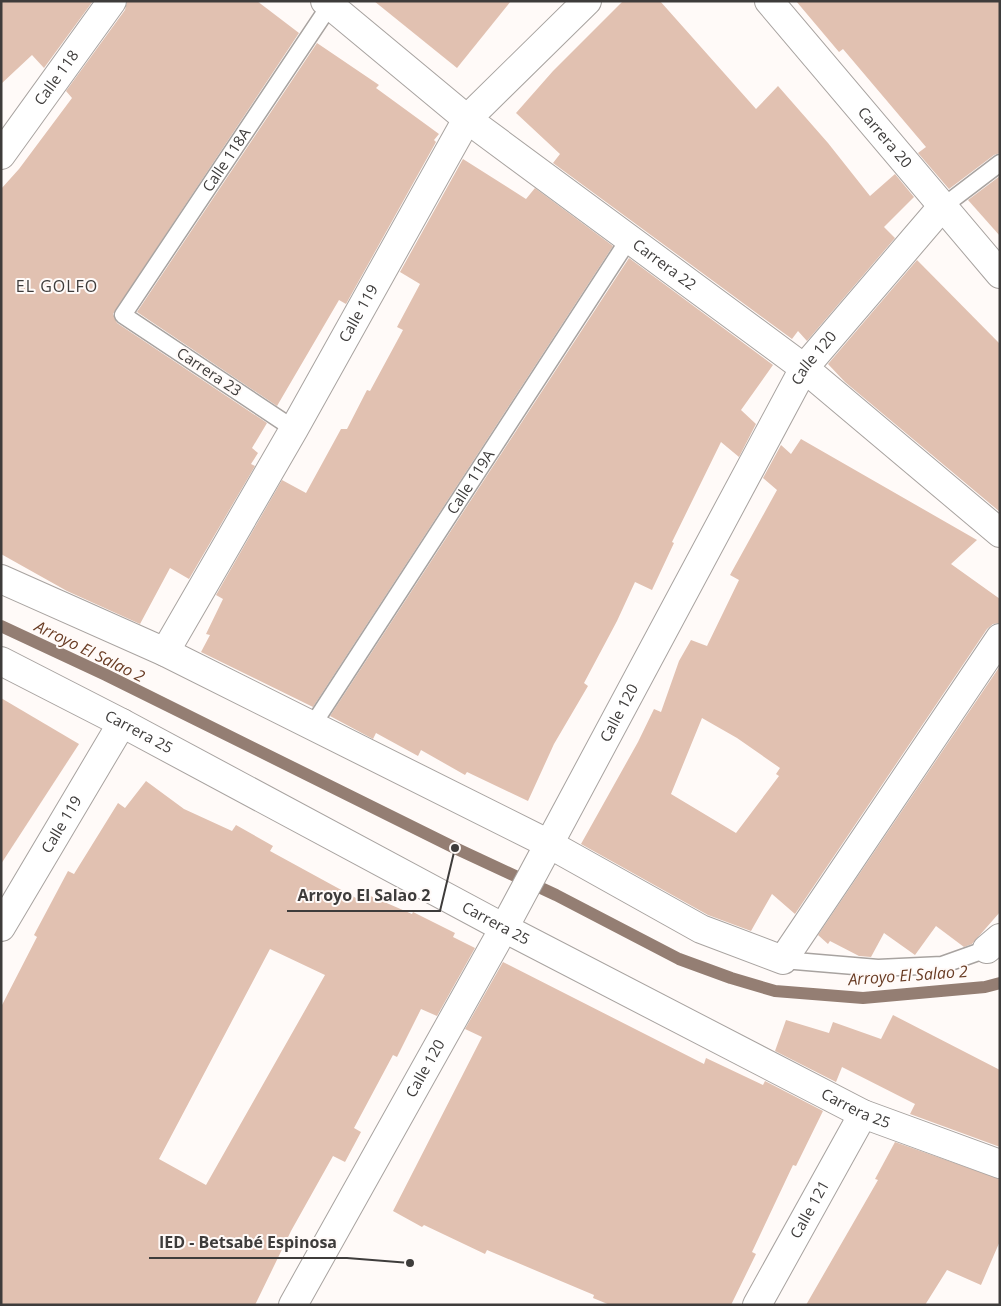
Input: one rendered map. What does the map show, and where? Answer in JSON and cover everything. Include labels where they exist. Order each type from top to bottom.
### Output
[{"type":"street","name":"Calle 118","points":[[1,155],[112,1]]},
{"type":"street","name":"Calle 119","points":[[165,652],[294,429],[467,119],[587,1]]},
{"type":"street","name":"Carrera 20","points":[[769,1],[941,208],[1000,274]]},
{"type":"street","name":"Carrera 22","points":[[328,3],[467,119],[804,368],[1000,533]]},
{"type":"street","name":"Calle 120","points":[[293,1305],[535,871],[804,368],[941,208]]},
{"type":"street","points":[[1,579],[165,652],[549,844],[701,929],[783,960],[1000,638]]},
{"type":"street","name":"Carrera 25","points":[[1,661],[509,918],[863,1114],[1000,1164]]},
{"type":"street","name":"Calle 119","points":[[1,927],[122,723]]},
{"type":"street","name":"Calle 121","points":[[757,1305],[863,1114]]},
{"type":"lane","name":"Calle 118A","points":[[123,315],[328,3]]},
{"type":"lane","name":"Calle 120","points":[[941,208],[1000,163]]},
{"type":"lane","name":"Calle 119A","points":[[312,726],[629,239]]},
{"type":"lane","name":"Carrera 23","points":[[123,315],[294,429]]},
{"type":"lane","points":[[783,960],[878,968],[942,965],[993,944]]},
{"type":"building","points":[[1,1],[93,1],[44,68],[32,55],[1,84]]},
{"type":"building","points":[[127,1],[257,1],[299,33],[113,314],[117,323],[267,423],[252,448],[258,453],[251,464],[255,466],[189,579],[170,568],[140,624],[67,591],[1,554],[1,189],[19,169],[72,98],[66,91],[125,10]]},
{"type":"building","points":[[374,1],[511,1],[457,68]]},
{"type":"building","points":[[623,1],[660,1],[756,109],[778,86],[828,143],[870,196],[895,174],[914,197],[884,227],[895,238],[807,341],[798,331],[792,339],[553,163],[560,154],[516,113],[553,71]]},
{"type":"building","points":[[796,1],[1000,1],[1000,153],[994,155],[949,189],[918,153],[926,147],[843,49],[839,52]]},
{"type":"building","points":[[317,43],[379,85],[376,88],[439,134],[434,140],[436,142],[346,304],[339,300],[277,406],[137,312]]},
{"type":"building","points":[[463,159],[526,199],[535,188],[613,246],[313,707],[201,652],[210,635],[206,634],[223,599],[216,595],[282,480],[306,493],[341,429],[347,429],[367,390],[370,391],[403,330],[397,327],[420,284],[400,272]]},
{"type":"building","points":[[1000,176],[1000,236],[968,200]]},
{"type":"building","points":[[629,258],[773,365],[741,410],[756,424],[739,457],[721,442],[672,542],[674,543],[652,590],[635,582],[617,621],[584,683],[588,686],[554,744],[528,801],[467,772],[465,775],[421,750],[418,756],[376,733],[373,739],[330,716]]},
{"type":"building","points":[[917,260],[1000,344],[1000,512],[845,382],[828,364]]},
{"type":"building","points":[[801,439],[977,540],[951,564],[1000,599],[1000,623],[993,624],[987,629],[795,914],[772,894],[751,931],[708,915],[581,844],[638,742],[654,709],[661,712],[679,661],[691,640],[707,646],[739,580],[730,575],[777,490],[763,478],[781,445],[791,454]],"holes":[[[702,718],[737,738],[780,768],[776,774],[779,776],[736,833],[671,794]]]},
{"type":"building","points":[[1000,666],[1000,912],[972,944],[964,947],[936,926],[915,955],[884,933],[871,957],[859,956],[830,941],[828,944],[818,935]]},
{"type":"building","points":[[1,698],[79,744],[1,864]]},
{"type":"building","points":[[146,781],[184,809],[232,831],[236,825],[273,846],[270,851],[356,898],[359,891],[412,914],[413,912],[455,933],[453,937],[475,948],[437,1016],[421,1009],[397,1057],[393,1055],[354,1128],[361,1132],[345,1162],[333,1156],[291,1231],[255,1305],[1,1305],[1,1007],[37,937],[34,935],[68,871],[74,874],[118,803],[125,808]],"holes":[[[270,949],[325,975],[206,1185],[159,1159]]]},
{"type":"building","points":[[503,962],[704,1064],[706,1058],[763,1085],[765,1081],[823,1111],[796,1166],[793,1165],[752,1252],[756,1254],[731,1305],[610,1305],[593,1298],[594,1295],[487,1250],[485,1254],[424,1225],[422,1227],[393,1211],[482,1037],[465,1029]]},
{"type":"building","points":[[893,1015],[1000,1070],[1000,1147],[910,1114],[915,1104],[842,1067],[836,1082],[775,1051],[786,1020],[829,1033],[833,1022],[881,1039]]},
{"type":"building","points":[[895,1142],[1000,1179],[1000,1241],[981,1285],[947,1270],[925,1305],[806,1305],[878,1180],[875,1179]]},
{"type":"waterway","name":"Arroyo El Salao 2","points":[[1,626],[106,675],[455,848],[556,895],[679,959],[731,978],[775,991],[863,998],[985,987],[1000,983]]},
{"type":"place","name":"Arroyo El Salao 2","points":[[455,848]]},
{"type":"place","name":"IED - Betsabé Espinosa","points":[[410,1263]]},
{"type":"district","name":"EL GOLFO","points":[[57,286]]}]
